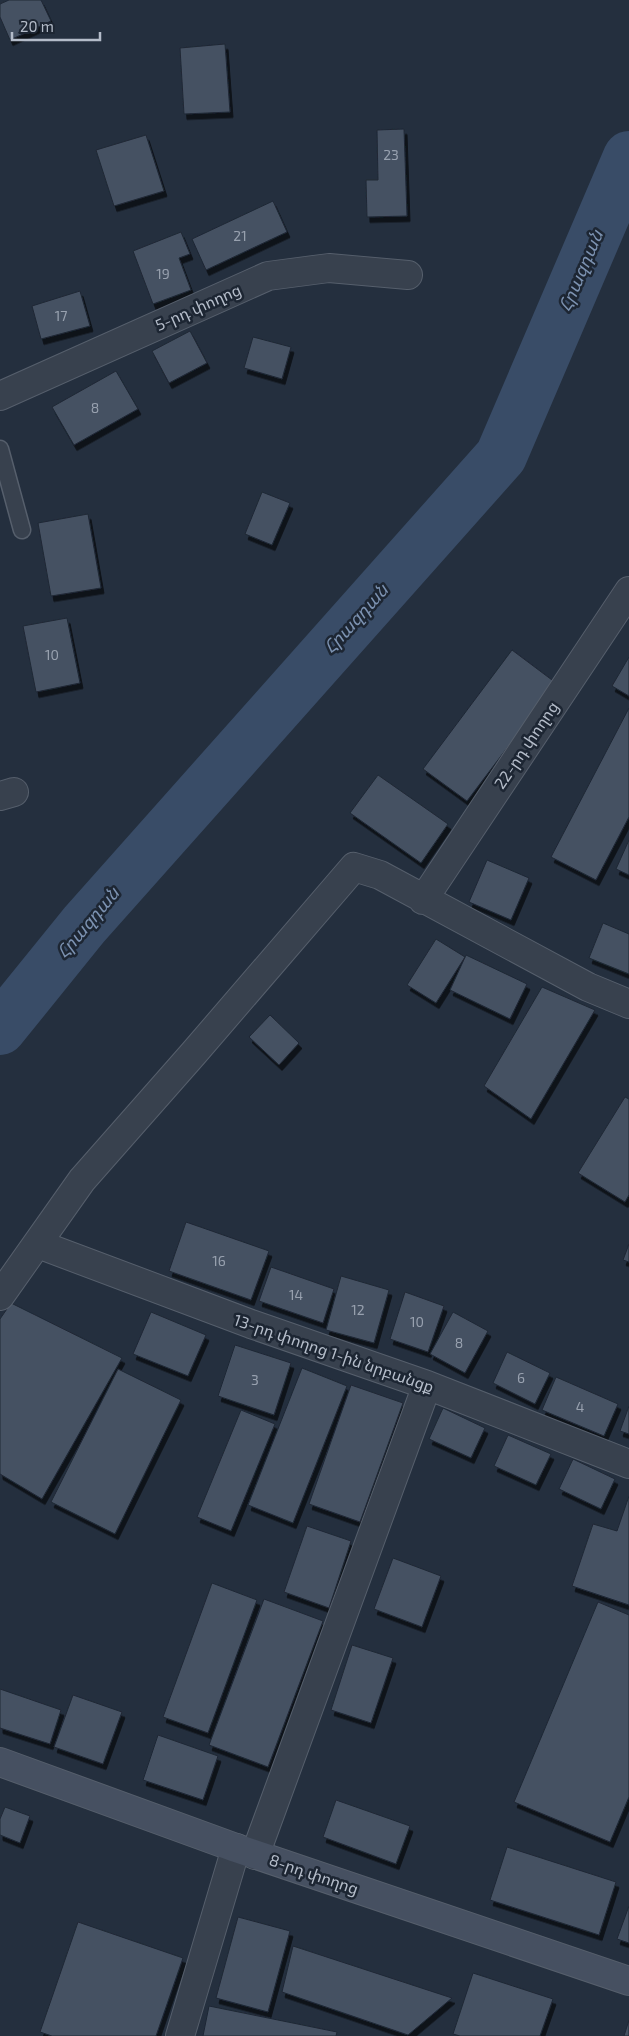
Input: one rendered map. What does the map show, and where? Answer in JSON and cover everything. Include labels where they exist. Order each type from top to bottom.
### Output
[{"type":"main road","name":"8-րդ փողոց","points":[[0,1762],[245,1851],[629,1981]]},
{"type":"street","name":"5-րդ փողոց","points":[[0,396],[268,276],[329,268],[408,276]]},
{"type":"street","name":"22-րդ փողոց","points":[[423,900],[629,591]]},
{"type":"street","points":[[0,1296],[82,1180],[354,867],[380,875],[423,900],[588,987],[629,1004]]},
{"type":"street","name":"13-րդ փողոց 1-ին նրբանցք","points":[[38,1244],[251,1324],[427,1385],[629,1464]]},
{"type":"street","points":[[180,2036],[245,1851],[427,1385]]},
{"type":"lane","points":[[0,449],[22,530]]},
{"type":"building","points":[[9,0],[41,0],[51,21],[10,40],[0,17],[0,4]]},
{"type":"building","points":[[225,44],[230,112],[184,114],[180,48]]},
{"type":"building","points":[[404,129],[407,216],[367,217],[366,180],[378,180],[377,130]]},
{"type":"building","points":[[146,135],[164,191],[114,206],[96,150]]},
{"type":"building","points":[[273,201],[287,232],[206,270],[192,239]]},
{"type":"building","points":[[181,232],[190,254],[179,258],[191,290],[153,304],[133,251]]},
{"type":"building","points":[[80,291],[90,326],[41,339],[32,306]]},
{"type":"building","points":[[190,331],[207,363],[169,383],[152,351]]},
{"type":"building","points":[[253,337],[291,347],[282,379],[244,368]]},
{"type":"building","points":[[116,371],[138,409],[74,445],[52,407]]},
{"type":"building","points":[[262,492],[290,503],[272,545],[245,534]]},
{"type":"building","points":[[88,514],[101,588],[51,596],[38,523]]},
{"type":"building","points":[[67,618],[80,683],[36,692],[23,626]]},
{"type":"building","points":[[512,650],[556,683],[467,801],[423,769]]},
{"type":"building","points":[[629,657],[629,696],[612,686]]},
{"type":"building","points":[[629,708],[629,817],[596,880],[551,857]]},
{"type":"building","points":[[378,775],[448,824],[421,863],[350,813]]},
{"type":"building","points":[[629,840],[629,875],[616,869]]},
{"type":"building","points":[[487,860],[529,878],[511,920],[469,902]]},
{"type":"building","points":[[603,923],[629,934],[629,974],[589,958]]},
{"type":"building","points":[[436,939],[465,957],[436,1003],[407,985]]},
{"type":"building","points":[[466,955],[527,984],[510,1019],[450,990]]},
{"type":"building","points":[[542,987],[595,1010],[531,1119],[484,1086]]},
{"type":"building","points":[[270,1015],[299,1043],[279,1065],[249,1037]]},
{"type":"building","points":[[625,1097],[629,1099],[629,1195],[625,1202],[578,1173]]},
{"type":"building","points":[[186,1222],[269,1251],[251,1300],[169,1271]]},
{"type":"building","points":[[629,1244],[629,1262],[623,1260]]},
{"type":"building","points":[[271,1267],[334,1289],[323,1323],[259,1301]]},
{"type":"building","points":[[341,1276],[389,1290],[374,1343],[326,1330]]},
{"type":"building","points":[[405,1292],[444,1306],[428,1352],[390,1339]]},
{"type":"building","points":[[11,1303],[122,1358],[42,1499],[0,1474],[0,1319]]},
{"type":"building","points":[[151,1312],[206,1335],[188,1376],[133,1354]]},
{"type":"building","points":[[453,1312],[488,1331],[465,1373],[430,1354]]},
{"type":"building","points":[[235,1345],[291,1363],[274,1415],[218,1396]]},
{"type":"building","points":[[507,1352],[550,1373],[535,1404],[493,1383]]},
{"type":"building","points":[[302,1368],[347,1386],[293,1523],[248,1505]]},
{"type":"building","points":[[118,1369],[181,1400],[115,1534],[51,1502]]},
{"type":"building","points":[[556,1377],[618,1404],[604,1436],[542,1410]]},
{"type":"building","points":[[351,1385],[403,1403],[360,1522],[309,1504]]},
{"type":"building","points":[[629,1406],[629,1434],[620,1431]]},
{"type":"building","points":[[443,1408],[485,1428],[471,1458],[429,1439]]},
{"type":"building","points":[[241,1410],[275,1424],[231,1531],[197,1517]]},
{"type":"building","points":[[508,1435],[551,1454],[536,1485],[494,1466]]},
{"type":"building","points":[[573,1459],[615,1479],[601,1509],[559,1489]]},
{"type":"building","points":[[629,1496],[629,1605],[572,1586],[593,1524],[617,1531]]},
{"type":"building","points":[[307,1526],[351,1541],[329,1608],[284,1592]]},
{"type":"building","points":[[393,1558],[441,1576],[422,1627],[374,1609]]},
{"type":"building","points":[[212,1583],[257,1600],[208,1733],[163,1717]]},
{"type":"building","points":[[264,1599],[323,1621],[268,1767],[209,1745]]},
{"type":"building","points":[[598,1602],[629,1615],[629,1797],[610,1842],[514,1802]]},
{"type":"building","points":[[352,1645],[393,1658],[371,1723],[331,1710]]},
{"type":"building","points":[[0,1689],[61,1710],[50,1744],[0,1728]]},
{"type":"building","points":[[73,1695],[122,1712],[103,1764],[54,1747]]},
{"type":"building","points":[[158,1735],[218,1756],[203,1800],[143,1780]]},
{"type":"building","points":[[336,1800],[410,1826],[396,1864],[323,1837]]},
{"type":"building","points":[[5,1807],[30,1816],[20,1843],[0,1835],[0,1819]]},
{"type":"building","points":[[507,1847],[616,1882],[599,1935],[490,1900]]},
{"type":"building","points":[[629,1906],[629,1943],[617,1939]]},
{"type":"building","points":[[238,1917],[290,1931],[268,2012],[216,1998]]},
{"type":"building","points":[[78,1922],[183,1958],[156,2036],[52,2036],[40,2032]]},
{"type":"building","points":[[293,1946],[452,1998],[408,2035],[282,1992]]},
{"type":"building","points":[[473,1973],[553,1999],[540,2036],[460,2036],[453,2034]]},
{"type":"building","points":[[209,2006],[337,2032],[336,2036],[203,2036]]},
{"type":"building","points":[[629,2020],[629,2036],[624,2036]]},
{"type":"waterway","name":"Հրազդան","points":[[0,1029],[84,925],[501,456],[629,157]]}]
